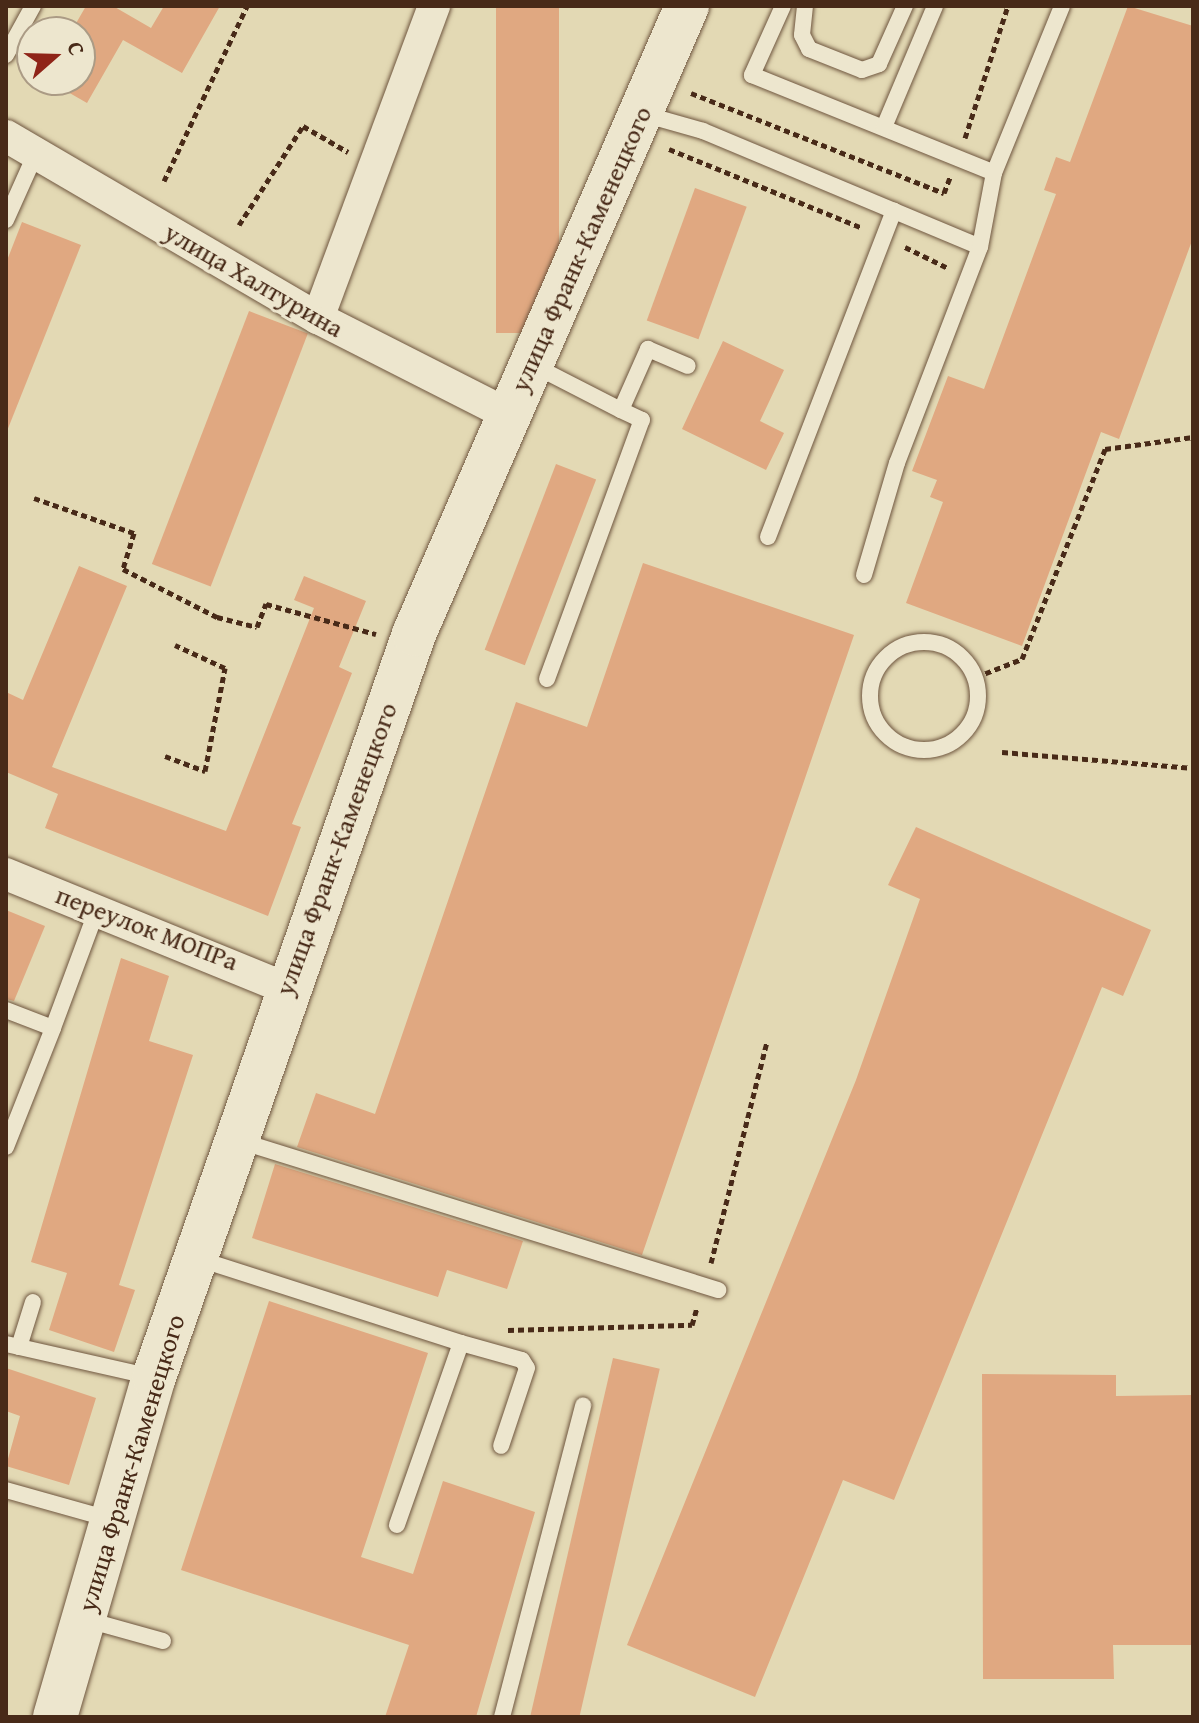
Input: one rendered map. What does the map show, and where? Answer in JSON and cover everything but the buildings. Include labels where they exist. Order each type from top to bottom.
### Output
[{"type":"main road","name":"улица Франк-Каменецкого","points":[[59,1712],[111,1519],[154,1377],[285,988],[414,634],[530,363],[655,131],[687,6]]},
{"type":"street","points":[[318,318],[434,6]]},
{"type":"street","name":"улица Халтурина","points":[[6,136],[318,318],[507,414]]},
{"type":"street","name":"переулок МОПРа","points":[[6,874],[285,988]]},
{"type":"lane","points":[[6,55],[33,6]]},
{"type":"lane","points":[[783,6],[752,75],[994,173]]},
{"type":"lane","points":[[805,6],[802,35],[809,49],[862,70],[879,64],[905,6]]},
{"type":"lane","points":[[884,127],[935,6]]},
{"type":"lane","points":[[864,575],[897,463],[980,247],[994,173],[1062,6]]},
{"type":"lane","points":[[655,131],[894,211],[980,247]]},
{"type":"lane","points":[[6,220],[36,153]]},
{"type":"lane","points":[[768,537],[894,211]]},
{"type":"lane","points":[[621,410],[648,349],[688,366]]},
{"type":"lane","points":[[530,363],[642,420],[547,679]]},
{"type":"lane","points":[[937,643],[953,650],[976,677],[976,714],[953,743],[908,748],[874,720],[876,669],[903,646],[937,643]]},
{"type":"lane","points":[[6,1147],[97,910]]},
{"type":"lane","points":[[6,1010],[53,1028]]},
{"type":"lane","points":[[234,1140],[711,1288]]},
{"type":"lane","points":[[194,1258],[466,1344],[527,1368],[501,1446]]},
{"type":"lane","points":[[33,1302],[13,1346],[154,1377]]},
{"type":"lane","points":[[397,1525],[466,1344]]},
{"type":"lane","points":[[502,1717],[583,1405]]},
{"type":"lane","points":[[6,1490],[111,1519]]},
{"type":"lane","points":[[83,1619],[163,1641]]},
{"type":"path","points":[[164,181],[247,6]]},
{"type":"path","points":[[691,93],[944,193],[1008,6]]},
{"type":"path","points":[[239,225],[303,126],[374,167]]},
{"type":"path","points":[[655,131],[969,278]]},
{"type":"path","points":[[976,677],[1022,659],[1105,449],[1193,437]]},
{"type":"path","points":[[34,498],[134,533],[123,569],[217,617],[257,627],[266,604],[376,634]]},
{"type":"path","points":[[165,756],[205,771],[225,668],[175,645]]},
{"type":"path","points":[[1002,752],[1193,768]]},
{"type":"path","points":[[466,1344],[475,1332],[692,1325],[711,1288],[767,1041]]}]
